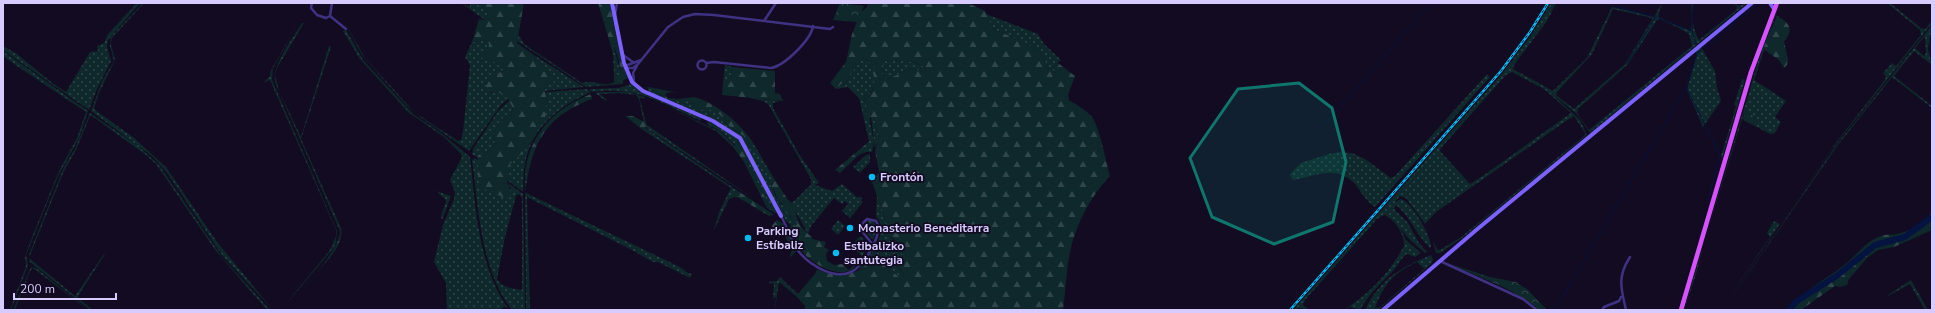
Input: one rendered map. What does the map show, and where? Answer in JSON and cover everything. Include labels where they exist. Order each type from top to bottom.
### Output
[{"type":"main road","points":[[1681,310],[1752,72],[1777,3]]},
{"type":"street","points":[[312,3],[311,8],[317,15],[326,18],[330,16]]},
{"type":"street","points":[[330,16],[332,3]]},
{"type":"street","points":[[612,3],[625,67],[636,86],[684,110],[713,121],[740,138],[800,252],[821,269],[833,273],[844,274],[852,272],[870,252],[873,245],[879,226],[876,221],[867,219],[862,224],[861,230],[873,245]]},
{"type":"street","points":[[615,16],[618,3]]},
{"type":"street","points":[[764,21],[776,3]]},
{"type":"street","points":[[1383,310],[1440,261],[1752,3]]},
{"type":"street","points":[[1770,3],[1774,9]]},
{"type":"street","points":[[636,86],[633,73],[638,64],[668,27],[677,20],[688,15],[701,13],[830,29],[833,27]]},
{"type":"street","points":[[330,16],[346,29]]},
{"type":"street","points":[[706,63],[714,62],[771,68],[778,67],[808,39],[812,32],[813,26]]},
{"type":"street","points":[[621,52],[624,56],[634,62]]},
{"type":"street","points":[[625,67],[643,58]]},
{"type":"street","points":[[625,67],[632,68],[638,64]]},
{"type":"street","points":[[1626,310],[1621,296],[1622,276],[1625,265],[1630,256]]},
{"type":"street","points":[[1440,261],[1523,299],[1536,310]]},
{"type":"street","points":[[1602,310],[1604,307],[1619,301],[1621,296]]},
{"type":"highlighted area","points":[[1299,83],[1332,108],[1346,162],[1333,222],[1274,244],[1212,217],[1190,158],[1238,89]]},
{"type":"green space","points":[[137,3],[140,3],[108,40],[107,47],[111,61],[97,89],[89,110],[3,50],[3,46],[17,54],[51,82],[66,92],[90,52],[98,51],[97,46],[104,43],[108,34]]},
{"type":"green space","points":[[143,3],[112,38],[111,44],[115,60],[99,93],[94,109],[134,138],[166,167],[217,242],[273,310],[222,255],[168,174],[153,157],[91,111],[102,81],[114,61],[110,46],[111,37]]},
{"type":"green space","points":[[461,3],[470,7],[470,3],[484,5],[489,11],[485,20]]},
{"type":"green space","points":[[470,3],[524,3],[517,43],[534,55],[535,58],[550,72],[554,82],[553,85],[544,85],[541,88],[545,91],[547,101],[545,119],[524,152],[510,164],[507,183],[512,195],[508,199],[481,188],[478,180],[478,155],[487,152],[494,146],[495,140],[493,135],[501,119],[511,115],[513,108],[507,97],[504,95],[484,91],[488,82],[504,69],[504,65],[481,58],[489,46],[488,40],[472,42],[479,19],[485,20],[489,11],[484,5]]},
{"type":"green space","points":[[598,3],[610,3],[621,61],[628,78],[617,84],[614,82],[614,75],[620,76],[620,72],[617,55],[613,43],[610,43]]},
{"type":"green space","points":[[840,3],[864,6],[857,22],[833,20]]},
{"type":"green space","points":[[868,3],[968,3],[985,11],[993,29],[1024,42],[1040,52],[1053,77],[1057,75],[1053,67],[1058,63],[1075,76],[1068,95],[1069,100],[1087,112],[1095,122],[1110,176],[1088,206],[1077,228],[1070,252],[1063,310],[804,310],[805,306],[796,296],[815,274],[817,269],[823,272],[835,274],[848,274],[860,270],[865,266],[869,268],[876,263],[875,259],[878,255],[885,262],[888,271],[894,273],[901,279],[904,274],[895,264],[897,256],[903,255],[899,249],[898,243],[889,235],[886,229],[885,218],[872,182],[879,172],[875,151],[879,138],[874,117],[870,117],[870,122],[868,122],[866,118],[864,93],[865,92],[868,97],[873,88],[874,77],[872,70],[874,66],[864,57],[848,77],[849,82],[841,84],[836,89],[830,83],[846,62],[852,34],[861,12],[867,7]],"holes":[[[894,60],[915,62],[926,68],[923,72],[912,68],[888,79],[882,74],[884,61]]]},
{"type":"green space","points":[[1551,3],[1556,3],[1547,21],[1514,65],[1513,69],[1553,91],[1587,58],[1612,7],[1654,17],[1662,3],[1658,17],[1690,31],[1692,24],[1692,12],[1695,32],[1699,40],[1736,10],[1737,7],[1733,3],[1739,6],[1747,3],[1590,133],[1577,114],[1551,93],[1580,120],[1587,135],[1462,238],[1440,253],[1436,253],[1433,241],[1437,249],[1440,250],[1461,237],[1584,136],[1585,133],[1574,116],[1436,212],[1425,224],[1406,198],[1400,196],[1395,202],[1400,199],[1409,205],[1420,219],[1428,235],[1431,247],[1430,248],[1425,243],[1406,215],[1396,205],[1394,209],[1408,223],[1419,243],[1427,252],[1425,253],[1409,239],[1400,228],[1406,240],[1421,253],[1415,257],[1407,254],[1371,294],[1360,310],[1350,307],[1344,310],[1363,296],[1378,282],[1392,266],[1404,246],[1401,232],[1392,220],[1384,215],[1377,219],[1305,300],[1303,305],[1309,310],[1299,308],[1293,310],[1502,74],[1532,34]],"holes":[[[1613,9],[1652,18],[1625,64],[1574,109],[1556,95],[1557,92],[1592,54]],[[1660,19],[1689,34],[1692,46],[1589,130],[1577,113],[1578,109],[1627,65],[1657,20]],[[1512,72],[1544,89],[1571,113],[1470,184],[1440,151],[1441,148],[1506,75]]]},
{"type":"green space","points":[[1780,3],[1754,80],[1786,101],[1775,117],[1781,122],[1775,133],[1770,134],[1757,127],[1757,122],[1751,114],[1744,113],[1704,243],[1696,275],[1684,310],[1758,62]]},
{"type":"green space","points":[[1887,3],[1890,3],[1921,28],[1925,29],[1932,21],[1932,23],[1832,149],[1795,203],[1835,144],[1884,81],[1886,77],[1883,73],[1892,63],[1896,66],[1921,35],[1920,30]]},
{"type":"green space","points":[[986,14],[1038,34],[1044,44],[1061,60],[1053,67],[1057,75],[1053,77],[1040,52],[1024,42],[993,29]]},
{"type":"green space","points":[[1777,16],[1788,24],[1790,30],[1784,42],[1788,59],[1787,65],[1784,68],[1779,60],[1763,49]]},
{"type":"green space","points":[[344,21],[365,58],[414,112],[362,55]]},
{"type":"green space","points":[[299,22],[273,68],[272,80],[337,231],[336,243],[332,250],[281,310],[330,250],[336,236],[336,230],[270,80],[264,82],[270,76],[271,70]]},
{"type":"green space","points":[[302,23],[304,23],[277,68],[280,60]]},
{"type":"green space","points":[[1932,25],[1928,49],[1932,65],[1914,51],[1894,76],[1932,106],[1932,108],[1892,77],[1838,145],[1723,310],[1835,147]],"holes":[[[1925,36],[1926,53],[1924,56],[1915,48]]]},
{"type":"green space","points":[[346,30],[363,60],[413,114],[441,133],[470,157],[477,217],[485,256],[499,293],[509,310],[505,306],[499,310],[447,310],[446,283],[434,262],[443,225],[454,199],[455,192],[450,180],[462,157],[461,154],[444,137],[408,112],[360,59],[343,31]]},
{"type":"green space","points":[[519,35],[524,44],[582,83],[590,82],[610,84],[614,82],[620,83],[623,81],[623,84],[586,87],[517,41]]},
{"type":"green space","points":[[488,40],[489,46],[482,58],[505,65],[504,69],[488,82],[490,93],[502,92],[508,99],[501,105],[469,151],[416,114],[458,141],[461,140],[470,65],[465,57],[472,42]]},
{"type":"green space","points":[[610,43],[613,43],[621,74],[620,76],[614,75],[613,54]]},
{"type":"green space","points":[[329,46],[331,47],[301,139],[341,228],[341,239],[338,245],[317,273],[333,249],[340,231],[275,82],[275,75],[279,91],[301,137]]},
{"type":"green space","points":[[1701,47],[1715,71],[1721,101],[1703,127],[1687,90],[1696,57],[1696,51]]},
{"type":"green space","points":[[3,51],[88,111],[79,138],[58,176],[26,255],[28,265],[11,310],[26,266],[25,257],[30,242],[59,171],[77,138],[86,112],[3,56]]},
{"type":"green space","points":[[534,55],[584,87],[545,91],[541,88],[550,72],[535,58]]},
{"type":"green space","points":[[864,57],[874,66],[875,85],[868,97],[864,93],[866,118],[870,122],[874,142],[872,152],[866,152],[859,155],[869,141],[859,98],[848,87],[836,89],[841,84],[847,83],[848,77]]},
{"type":"green space","points":[[894,60],[915,62],[926,68],[923,72],[912,68],[888,79],[882,74],[884,61]]},
{"type":"green space","points":[[725,65],[733,67],[729,81],[723,82]]},
{"type":"green space","points":[[733,67],[775,71],[775,93],[780,94],[783,101],[722,95],[723,82],[730,78]]},
{"type":"green space","points":[[1487,74],[1490,77],[1375,207],[1355,184],[1341,174],[1318,174],[1293,180],[1291,177],[1290,174],[1301,163],[1340,152],[1352,153],[1365,159],[1391,178],[1395,176]]},
{"type":"green space","points":[[1742,79],[1745,80],[1722,159],[1721,156],[1736,106],[1734,105]]},
{"type":"green space","points":[[631,84],[645,94],[701,118],[701,121],[661,102],[637,94],[624,91],[592,92],[589,89],[619,88]]},
{"type":"green space","points":[[647,87],[655,88],[654,92],[661,96],[665,94],[668,98],[677,99],[682,103],[696,104],[696,107],[702,110],[714,109],[725,119],[726,124],[743,135],[749,144],[752,141],[775,180],[771,184],[778,202],[786,209],[791,219],[798,223],[797,225],[794,228],[785,220],[740,136],[715,120],[649,92]]},
{"type":"green space","points":[[655,88],[678,93],[670,92],[661,96],[654,92]]},
{"type":"green space","points":[[587,89],[591,92],[558,111],[540,129],[533,140],[528,151],[525,164],[523,192],[507,180],[510,164],[529,145],[532,139],[547,101],[546,92]]},
{"type":"green space","points":[[627,92],[645,97],[645,99],[641,97],[640,100],[646,123],[644,123],[639,99],[636,95],[619,93],[600,94],[607,100],[606,101],[595,93]]},
{"type":"green space","points":[[591,94],[592,99],[572,108],[548,128],[537,145],[528,175],[525,173],[532,146],[546,124],[566,107]]},
{"type":"green space","points":[[695,97],[711,104],[727,114],[741,127],[752,141],[749,144],[743,135],[726,124],[725,119],[714,110],[702,110],[696,108],[696,104],[682,103],[677,99]]},
{"type":"green space","points":[[749,98],[780,101],[773,103],[773,108],[799,154],[819,183],[815,185],[832,191],[842,184],[858,198],[859,196],[862,198],[861,200],[863,202],[850,218],[842,211],[848,204],[845,201],[842,204],[834,198],[811,226],[808,234],[791,203],[811,185],[811,179],[768,104],[763,101]]},
{"type":"green space","points":[[509,101],[513,108],[511,115],[501,119],[493,135],[495,140],[494,146],[487,152],[478,155],[478,158],[472,154],[473,149],[498,111]]},
{"type":"green space","points":[[663,105],[721,132],[734,145],[733,147],[716,131]]},
{"type":"green space","points":[[90,113],[138,146],[159,165],[222,257],[270,310],[267,310],[216,251],[156,164],[92,116],[90,116],[76,150],[63,173],[29,257],[64,167],[75,149]]},
{"type":"green space","points":[[1744,113],[1751,114],[1757,122],[1757,127],[1743,120]]},
{"type":"green space","points":[[625,116],[633,116],[647,125],[643,130]]},
{"type":"green space","points":[[871,117],[874,117],[879,138],[875,148]]},
{"type":"green space","points":[[708,121],[735,136],[740,141],[736,146],[723,133],[707,124]]},
{"type":"green space","points":[[647,125],[759,202],[646,128]]},
{"type":"green space","points":[[645,128],[738,191],[734,194],[734,197],[729,199],[713,232],[720,210],[731,188],[643,130]]},
{"type":"green space","points":[[740,141],[749,157],[746,161],[768,203],[767,208],[744,162],[733,147]]},
{"type":"green space","points":[[866,144],[868,144],[867,147],[840,173],[835,170]]},
{"type":"green space","points":[[870,154],[870,162],[860,173],[853,167],[866,155]]},
{"type":"green space","points":[[749,157],[777,212],[775,213],[767,208],[768,203],[746,161]]},
{"type":"green space","points":[[475,158],[478,160],[478,180],[511,190],[507,182],[523,194],[525,310],[512,310],[501,294],[493,276],[487,257],[479,218],[472,160]],"holes":[[[519,194],[522,198],[522,290],[505,286],[497,279],[505,237],[516,196]]]},
{"type":"green space","points":[[525,173],[528,175],[525,191]]},
{"type":"green space","points":[[775,180],[788,200],[793,204],[799,223],[806,232],[812,237],[812,239],[826,242],[824,247],[829,250],[826,254],[827,261],[834,265],[842,264],[849,270],[857,261],[859,262],[852,270],[838,272],[830,270],[816,263],[803,253],[789,228],[791,225],[794,228],[798,223],[791,221],[791,216],[786,213],[782,203],[778,202],[774,189],[771,188],[772,182]]},
{"type":"green space","points":[[436,191],[451,196],[442,220],[441,216],[446,200]]},
{"type":"green space","points":[[738,191],[773,215],[769,216],[739,198],[734,197],[734,194]]},
{"type":"green space","points":[[525,192],[680,267],[692,274],[690,278],[658,262],[653,262],[527,197],[530,310],[526,310]]},
{"type":"green space","points":[[877,193],[888,233],[892,239],[898,243],[899,249],[903,255],[896,266],[904,274],[901,279],[887,270],[887,265],[876,263],[869,268],[859,269],[872,251],[880,236],[880,223],[876,217]]},
{"type":"green space","points":[[1932,212],[1932,230],[1894,247],[1878,250],[1868,257],[1849,279],[1847,285],[1840,287],[1835,286],[1801,310],[1788,310],[1800,297],[1843,266],[1871,241],[1883,235],[1897,234],[1912,229],[1925,220]]},
{"type":"green space","points":[[777,220],[784,224],[797,250],[791,257],[792,250],[784,234],[772,229],[772,225]]},
{"type":"green space","points":[[838,220],[845,226],[838,235],[831,229]]},
{"type":"green space","points":[[869,220],[875,223],[877,229],[873,240],[864,230],[864,225]]},
{"type":"green space","points":[[1774,221],[1780,224],[1720,310],[1770,237],[1767,233]]},
{"type":"green space","points":[[860,236],[868,243],[869,247],[862,256],[851,246]]},
{"type":"green space","points":[[105,254],[78,296],[78,298],[93,310],[90,310],[30,262],[29,258],[75,296]]},
{"type":"green space","points":[[1431,255],[1433,260],[1431,264],[1378,310],[1365,310],[1377,290],[1384,282],[1400,270]],"holes":[[[1417,262],[1424,269],[1380,307],[1375,308],[1382,292],[1390,280],[1402,270]]]},
{"type":"green space","points":[[1450,264],[1490,277],[1516,282],[1528,290],[1547,310],[1539,310],[1508,289]]},
{"type":"green space","points":[[31,267],[36,268],[88,310],[33,268],[30,271],[15,310],[13,310]]},
{"type":"green space","points":[[317,273],[309,283],[285,310]]},
{"type":"green space","points":[[780,277],[798,294],[796,296],[779,282],[775,310],[776,297],[773,299],[774,284],[768,282],[777,281]]},
{"type":"green space","points":[[1911,280],[1928,310],[1925,310],[1910,284],[1888,296]]},
{"type":"waterway","points":[[1326,123],[1431,3]]},
{"type":"waterway","points":[[1693,3],[1692,31],[1696,44]]},
{"type":"waterway","points":[[1699,52],[1757,4]]},
{"type":"waterway","points":[[1614,6],[1658,18],[1692,31]]},
{"type":"waterway","points":[[1627,63],[1655,18]]},
{"type":"waterway","points":[[1555,310],[1686,88],[1698,51]]},
{"type":"waterway","points":[[1687,89],[1720,155],[1708,200]]},
{"type":"waterway","points":[[1789,310],[1797,301],[1838,275],[1875,245],[1905,237],[1932,217]]},
{"type":"railway","points":[[1290,310],[1501,71],[1530,32],[1548,3]]},
{"type":"place","name":"Frontón","points":[[872,177]]},
{"type":"place","name":"Monasterio Beneditarra","points":[[850,228]]},
{"type":"place","name":"Parking Estíbaliz","points":[[748,238]]},
{"type":"place","name":"Estibalizko santutegia","points":[[836,253]]}]
